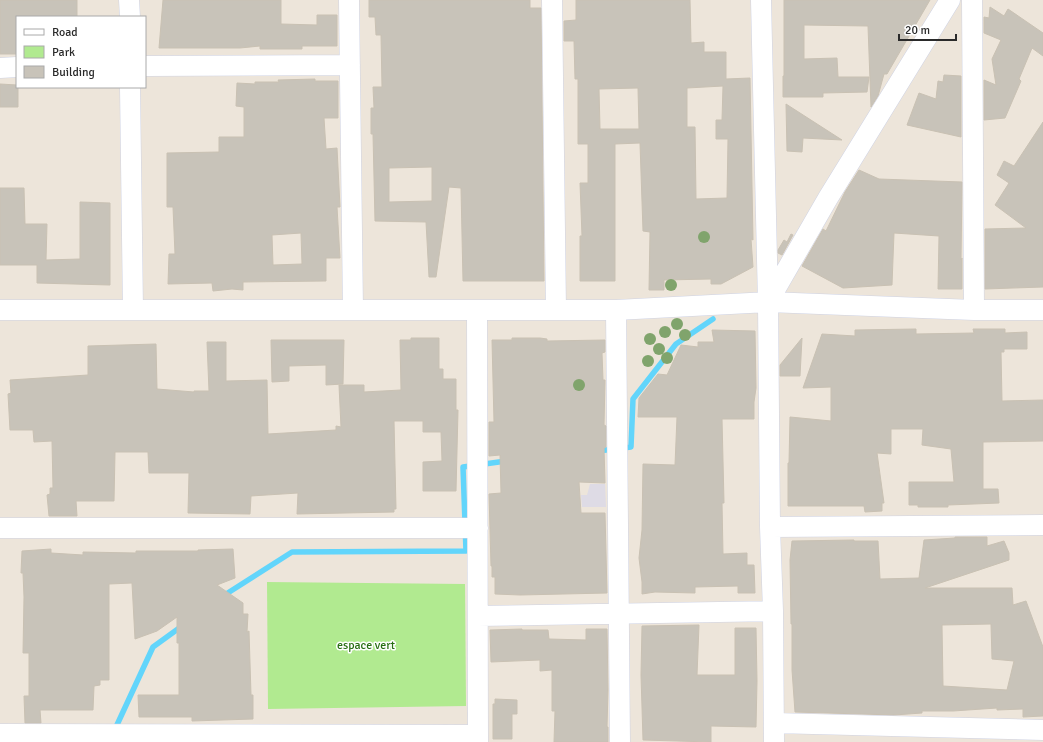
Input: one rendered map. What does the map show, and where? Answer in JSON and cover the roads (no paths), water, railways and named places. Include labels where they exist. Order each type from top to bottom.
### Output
[{"type":"street","points":[[129,0],[130,16]]},
{"type":"street","points":[[349,0],[353,310]]},
{"type":"street","points":[[552,0],[556,310]]},
{"type":"street","points":[[761,0],[768,302],[774,733],[1034,734]]},
{"type":"street","points":[[768,302],[828,198],[950,0]]},
{"type":"street","points":[[972,0],[974,310]]},
{"type":"street","points":[[146,66],[350,65]]},
{"type":"street","points":[[0,68],[16,67]]},
{"type":"street","points":[[130,88],[133,310]]},
{"type":"street","points":[[0,310],[616,310],[768,302],[974,310],[1043,310]]},
{"type":"street","points":[[0,734],[478,739],[477,310]]},
{"type":"street","points":[[616,310],[620,742]]},
{"type":"street","points":[[770,527],[1043,525]]},
{"type":"street","points":[[0,528],[478,528]]},
{"type":"street","points":[[478,616],[773,611]]},
{"type":"waterway","points":[[598,451],[631,447],[633,399],[676,344],[713,319]]},
{"type":"waterway","points":[[223,596],[292,552],[466,551],[463,467],[506,461]]},
{"type":"waterway","points":[[116,727],[153,647],[182,626]]},
{"type":"park label","name":"espace vert","points":[[366,645]]}]
